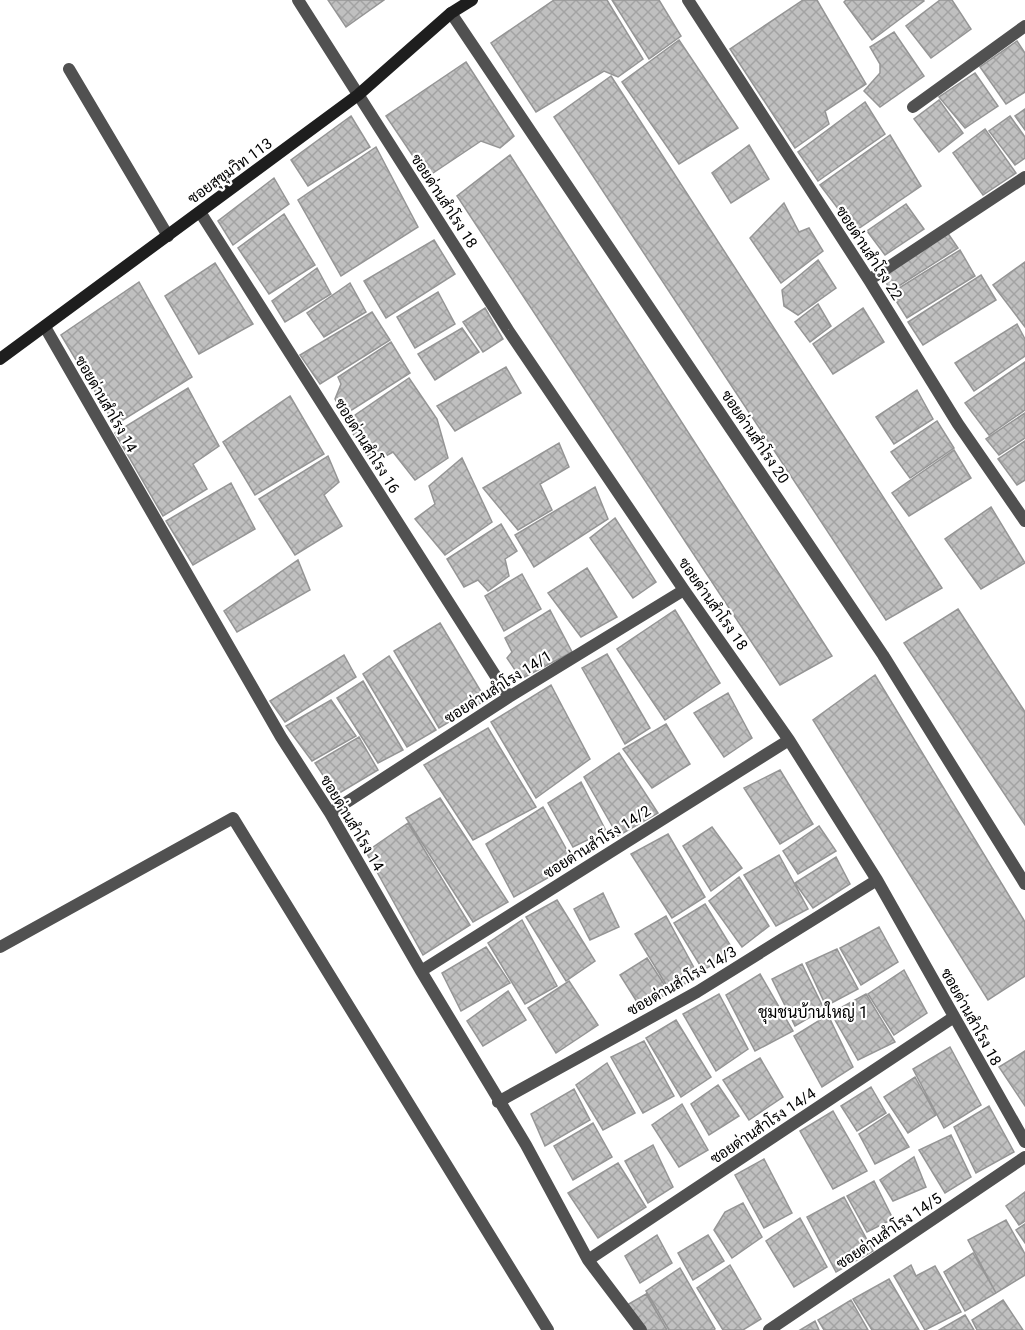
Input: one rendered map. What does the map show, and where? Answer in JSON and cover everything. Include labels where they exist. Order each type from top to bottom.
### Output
[{"type":"main road","name":"ซอยสุขุมวิท 113","points":[[0,359],[358,95],[451,13],[472,0]]},
{"type":"street","name":"ซอยด่านสำโรง 18","points":[[298,0],[508,330],[684,590],[789,740],[877,880],[1025,1142]]},
{"type":"street","name":"ซอยด่านสำโรง 22","points":[[688,0],[869,280],[958,424],[1025,521]]},
{"type":"street","name":"ซอยด่านสำโรง 20","points":[[451,13],[883,654],[1025,884]]},
{"type":"street","points":[[913,107],[1025,26]]},
{"type":"street","points":[[69,69],[168,236]]},
{"type":"street","points":[[869,280],[1025,177]]},
{"type":"street","name":"ซอยด่านสำโรง 16","points":[[200,212],[509,697]]},
{"type":"street","name":"ซอยด่านสำโรง 14","points":[[45,327],[281,737],[330,813],[498,1102],[526,1145],[588,1260],[641,1330]]},
{"type":"street","name":"ซอยด่านสำโรง 14/1","points":[[330,813],[509,697],[684,590]]},
{"type":"street","name":"ซอยด่านสำโรง 14/2","points":[[421,970],[789,740]]},
{"type":"street","points":[[0,947],[233,818],[548,1330]]},
{"type":"street","name":"ซอยด่านสำโรง 14/3","points":[[498,1102],[697,992],[877,880]]},
{"type":"street","name":"ซอยด่านสำโรง 14/4","points":[[588,1260],[954,1017]]},
{"type":"street","name":"ซอยด่านสำโรง 14/5","points":[[769,1330],[1025,1156]]},
{"type":"building","points":[[328,0],[384,0],[346,27]]},
{"type":"building","points":[[554,0],[607,0],[643,59],[618,77],[604,71],[536,112],[491,43]]},
{"type":"building","points":[[612,0],[659,0],[681,36],[649,59]]},
{"type":"building","points":[[803,0],[817,0],[866,84],[825,111],[829,124],[795,148],[730,49]]},
{"type":"building","points":[[846,0],[924,1],[872,40],[844,2]]},
{"type":"building","points":[[940,0],[952,0],[971,29],[931,58],[906,26]]},
{"type":"building","points":[[894,32],[924,76],[880,107],[864,91],[880,73],[880,64],[870,47]]},
{"type":"building","points":[[679,40],[738,128],[679,164],[622,82]]},
{"type":"building","points":[[1017,41],[1025,53],[1025,92],[1006,104],[980,67]]},
{"type":"building","points":[[466,62],[514,136],[500,148],[481,141],[427,177],[386,116]]},
{"type":"building","points":[[975,73],[998,106],[965,128],[939,97]]},
{"type":"building","points":[[611,76],[942,588],[886,620],[554,117]]},
{"type":"building","points":[[939,100],[963,133],[939,152],[914,119]]},
{"type":"building","points":[[865,102],[885,134],[818,181],[798,152]]},
{"type":"building","points":[[1025,109],[1025,130],[1015,116]]},
{"type":"building","points":[[351,116],[370,147],[308,186],[291,160]]},
{"type":"building","points":[[1010,116],[1025,137],[1025,158],[1015,165],[989,131]]},
{"type":"building","points":[[985,129],[1016,173],[983,195],[953,153]]},
{"type":"building","points":[[890,135],[921,186],[855,231],[820,185]]},
{"type":"building","points":[[749,145],[769,179],[731,203],[712,173]]},
{"type":"building","points":[[376,147],[418,227],[341,276],[298,200]]},
{"type":"building","points":[[510,155],[832,656],[780,685],[457,196]]},
{"type":"building","points":[[274,178],[289,204],[233,245],[218,221]]},
{"type":"building","points":[[784,203],[799,232],[809,228],[823,251],[781,283],[750,238]]},
{"type":"building","points":[[906,204],[924,229],[885,255],[867,231]]},
{"type":"building","points":[[284,214],[315,265],[269,294],[238,248]]},
{"type":"building","points":[[947,232],[958,248],[891,291],[882,276]]},
{"type":"building","points":[[434,240],[455,274],[386,318],[364,281]]},
{"type":"building","points":[[960,250],[975,276],[907,318],[891,293]]},
{"type":"building","points":[[818,260],[836,288],[798,315],[784,306],[782,290]]},
{"type":"building","points":[[1025,262],[1025,327],[993,285]]},
{"type":"building","points":[[215,263],[253,324],[199,354],[165,296]]},
{"type":"building","points":[[317,268],[331,294],[285,322],[272,301]]},
{"type":"building","points":[[981,275],[996,300],[923,345],[908,322]]},
{"type":"building","points":[[139,282],[192,377],[115,425],[61,335]]},
{"type":"building","points":[[350,283],[366,312],[324,337],[307,313]]},
{"type":"building","points":[[438,292],[455,324],[415,348],[397,317]]},
{"type":"building","points":[[818,304],[831,326],[810,342],[795,322]]},
{"type":"building","points":[[485,308],[503,339],[483,352],[463,322]]},
{"type":"building","points":[[863,308],[884,342],[833,374],[813,344]]},
{"type":"building","points":[[372,312],[390,340],[320,384],[300,355]]},
{"type":"building","points":[[1017,324],[1025,339],[1025,356],[974,391],[955,363]]},
{"type":"building","points":[[462,328],[479,352],[435,380],[418,354]]},
{"type":"building","points":[[391,342],[410,373],[344,415],[335,399],[341,384],[338,377]]},
{"type":"building","points":[[1025,362],[1025,410],[989,435],[965,403]]},
{"type":"building","points":[[506,367],[521,393],[455,431],[437,406]]},
{"type":"building","points":[[409,378],[437,419],[448,458],[415,480],[393,452],[373,463],[345,422]]},
{"type":"building","points":[[188,388],[219,446],[193,464],[207,489],[163,516],[115,433]]},
{"type":"building","points":[[917,390],[933,419],[894,444],[876,417]]},
{"type":"building","points":[[290,396],[324,454],[255,495],[223,442]]},
{"type":"building","points":[[1025,413],[1025,438],[999,455],[986,439]]},
{"type":"building","points":[[937,421],[954,448],[910,478],[891,452]]},
{"type":"building","points":[[1025,441],[1025,480],[1017,485],[998,459]]},
{"type":"building","points":[[559,443],[569,467],[540,484],[552,510],[518,530],[483,488]]},
{"type":"building","points":[[954,450],[971,478],[909,516],[892,493]]},
{"type":"building","points":[[328,456],[339,482],[324,495],[342,526],[295,555],[259,499]]},
{"type":"building","points":[[462,458],[492,522],[445,555],[415,519],[435,504],[429,486]]},
{"type":"building","points":[[231,483],[255,529],[193,565],[166,521]]},
{"type":"building","points":[[595,487],[608,519],[534,567],[515,535]]},
{"type":"building","points":[[991,507],[1025,563],[981,589],[945,539]]},
{"type":"building","points":[[615,518],[656,582],[633,598],[590,538]]},
{"type":"building","points":[[501,524],[517,551],[505,559],[509,576],[488,591],[478,580],[464,587],[447,559]]},
{"type":"building","points":[[298,560],[310,590],[237,632],[224,611]]},
{"type":"building","points":[[587,568],[617,617],[581,637],[548,593]]},
{"type":"building","points":[[522,574],[541,609],[504,631],[485,596]]},
{"type":"building","points":[[958,609],[1025,712],[1025,825],[904,643]]},
{"type":"building","points":[[550,610],[572,652],[521,679],[507,658],[512,652],[505,638]]},
{"type":"building","points":[[675,610],[720,683],[665,720],[617,649]]},
{"type":"building","points":[[440,623],[486,700],[439,728],[394,651]]},
{"type":"building","points":[[607,654],[650,728],[625,744],[582,668]]},
{"type":"building","points":[[344,655],[356,677],[285,722],[270,701]]},
{"type":"building","points":[[389,656],[436,730],[407,747],[363,674]]},
{"type":"building","points":[[875,675],[1025,922],[1025,976],[988,1000],[813,720]]},
{"type":"building","points":[[363,681],[403,750],[378,763],[337,698]]},
{"type":"building","points":[[551,685],[590,759],[536,798],[491,722]]},
{"type":"building","points":[[728,693],[752,738],[724,757],[694,713]]},
{"type":"building","points":[[331,700],[356,736],[312,761],[286,726]]},
{"type":"building","points":[[666,724],[690,764],[652,788],[623,749]]},
{"type":"building","points":[[488,728],[536,807],[473,840],[424,765]]},
{"type":"building","points":[[359,737],[378,770],[336,795],[315,763]]},
{"type":"building","points":[[619,753],[658,813],[618,836],[584,777]]},
{"type":"building","points":[[780,770],[813,824],[780,844],[744,788]]},
{"type":"building","points":[[581,782],[606,831],[573,847],[548,803]]},
{"type":"building","points":[[440,798],[508,902],[473,922],[406,818]]},
{"type":"building","points":[[543,807],[574,863],[514,897],[486,844]]},
{"type":"building","points":[[408,823],[470,925],[423,955],[366,852]]},
{"type":"building","points":[[819,826],[836,851],[798,874],[783,851]]},
{"type":"building","points":[[712,827],[742,868],[711,891],[683,846]]},
{"type":"building","points":[[668,834],[705,897],[672,918],[631,854]]},
{"type":"building","points":[[779,855],[808,909],[776,926],[744,875]]},
{"type":"building","points":[[836,857],[850,884],[813,908],[795,883]]},
{"type":"building","points":[[739,877],[769,926],[742,947],[709,901]]},
{"type":"building","points":[[603,893],[619,927],[590,940],[574,909]]},
{"type":"building","points":[[557,900],[595,961],[566,981],[526,917]]},
{"type":"building","points":[[705,904],[735,953],[703,970],[674,923]]},
{"type":"building","points":[[666,916],[699,977],[670,991],[635,934]]},
{"type":"building","points":[[522,920],[557,986],[525,1004],[488,943]]},
{"type":"building","points":[[879,927],[898,962],[861,985],[840,948]]},
{"type":"building","points":[[486,947],[510,983],[461,1011],[442,973]]},
{"type":"building","points":[[837,949],[858,989],[826,1006],[806,963]]},
{"type":"building","points":[[647,958],[669,992],[642,1010],[620,975]]},
{"type":"building","points":[[802,964],[824,1009],[795,1026],[772,979]]},
{"type":"building","points":[[904,970],[927,1013],[894,1035],[868,994]]},
{"type":"building","points":[[760,974],[793,1031],[755,1051],[726,995]]},
{"type":"building","points":[[569,981],[598,1025],[556,1053],[528,1008]]},
{"type":"building","points":[[508,991],[526,1020],[483,1046],[467,1021]]},
{"type":"building","points":[[719,994],[748,1049],[716,1071],[683,1014]]},
{"type":"building","points":[[866,994],[895,1042],[858,1060],[831,1013]]},
{"type":"building","points":[[828,1015],[853,1067],[822,1087],[794,1036]]},
{"type":"building","points":[[676,1020],[711,1077],[681,1097],[646,1038]]},
{"type":"building","points":[[644,1041],[674,1096],[643,1113],[611,1057]]},
{"type":"building","points":[[950,1047],[981,1105],[944,1128],[913,1069]]},
{"type":"building","points":[[1025,1051],[1025,1106],[999,1067]]},
{"type":"building","points":[[760,1058],[783,1097],[749,1120],[723,1080]]},
{"type":"building","points":[[607,1063],[635,1113],[603,1130],[576,1085]]},
{"type":"building","points":[[915,1077],[936,1115],[908,1133],[884,1097]]},
{"type":"building","points":[[718,1085],[739,1116],[709,1135],[691,1104]]},
{"type":"building","points":[[871,1087],[886,1113],[857,1131],[841,1106]]},
{"type":"building","points":[[574,1089],[590,1120],[545,1146],[531,1114]]},
{"type":"building","points":[[682,1104],[708,1150],[679,1167],[652,1125]]},
{"type":"building","points":[[989,1106],[1014,1152],[976,1173],[954,1127]]},
{"type":"building","points":[[833,1111],[867,1171],[833,1189],[800,1131]]},
{"type":"building","points":[[889,1114],[909,1147],[875,1164],[859,1134]]},
{"type":"building","points":[[593,1123],[612,1157],[573,1180],[554,1146]]},
{"type":"building","points":[[951,1135],[971,1177],[945,1193],[919,1150]]},
{"type":"building","points":[[653,1145],[673,1187],[648,1203],[625,1161]]},
{"type":"building","points":[[914,1157],[926,1187],[893,1201],[880,1180]]},
{"type":"building","points":[[764,1159],[792,1213],[764,1228],[735,1175]]},
{"type":"building","points":[[618,1163],[646,1207],[598,1238],[568,1193]]},
{"type":"building","points":[[874,1181],[893,1219],[867,1232],[847,1196]]},
{"type":"building","points":[[1025,1192],[1025,1221],[1019,1225],[1006,1206]]},
{"type":"building","points":[[844,1197],[873,1251],[836,1272],[807,1217]]},
{"type":"building","points":[[743,1203],[762,1237],[732,1258],[714,1230],[725,1212]]},
{"type":"building","points":[[800,1218],[827,1267],[794,1287],[766,1241]]},
{"type":"building","points":[[1006,1220],[1025,1254],[1025,1275],[996,1293],[968,1240]]},
{"type":"building","points":[[1025,1224],[1025,1243],[1016,1230]]},
{"type":"building","points":[[657,1235],[672,1263],[640,1283],[625,1256]]},
{"type":"building","points":[[708,1235],[724,1261],[693,1280],[678,1253]]},
{"type":"building","points":[[973,1253],[996,1293],[965,1311],[944,1272]]},
{"type":"building","points":[[730,1265],[761,1319],[743,1330],[723,1330],[697,1288]]},
{"type":"building","points":[[911,1265],[916,1276],[935,1266],[961,1312],[925,1330],[894,1276]]},
{"type":"building","points":[[680,1268],[714,1330],[669,1330],[646,1291]]},
{"type":"building","points":[[889,1279],[919,1330],[872,1330],[853,1299]]},
{"type":"building","points":[[646,1294],[667,1330],[645,1330],[627,1305]]},
{"type":"building","points":[[851,1300],[868,1330],[824,1330],[818,1320]]},
{"type":"building","points":[[1003,1300],[1023,1330],[977,1330],[972,1320]]},
{"type":"building","points":[[965,1315],[974,1330],[939,1330]]},
{"type":"building","points":[[815,1321],[819,1330],[800,1330]]},
{"type":"district","name":"ชุมชนบ้านใหญ่ 1","points":[[813,1012]]}]
